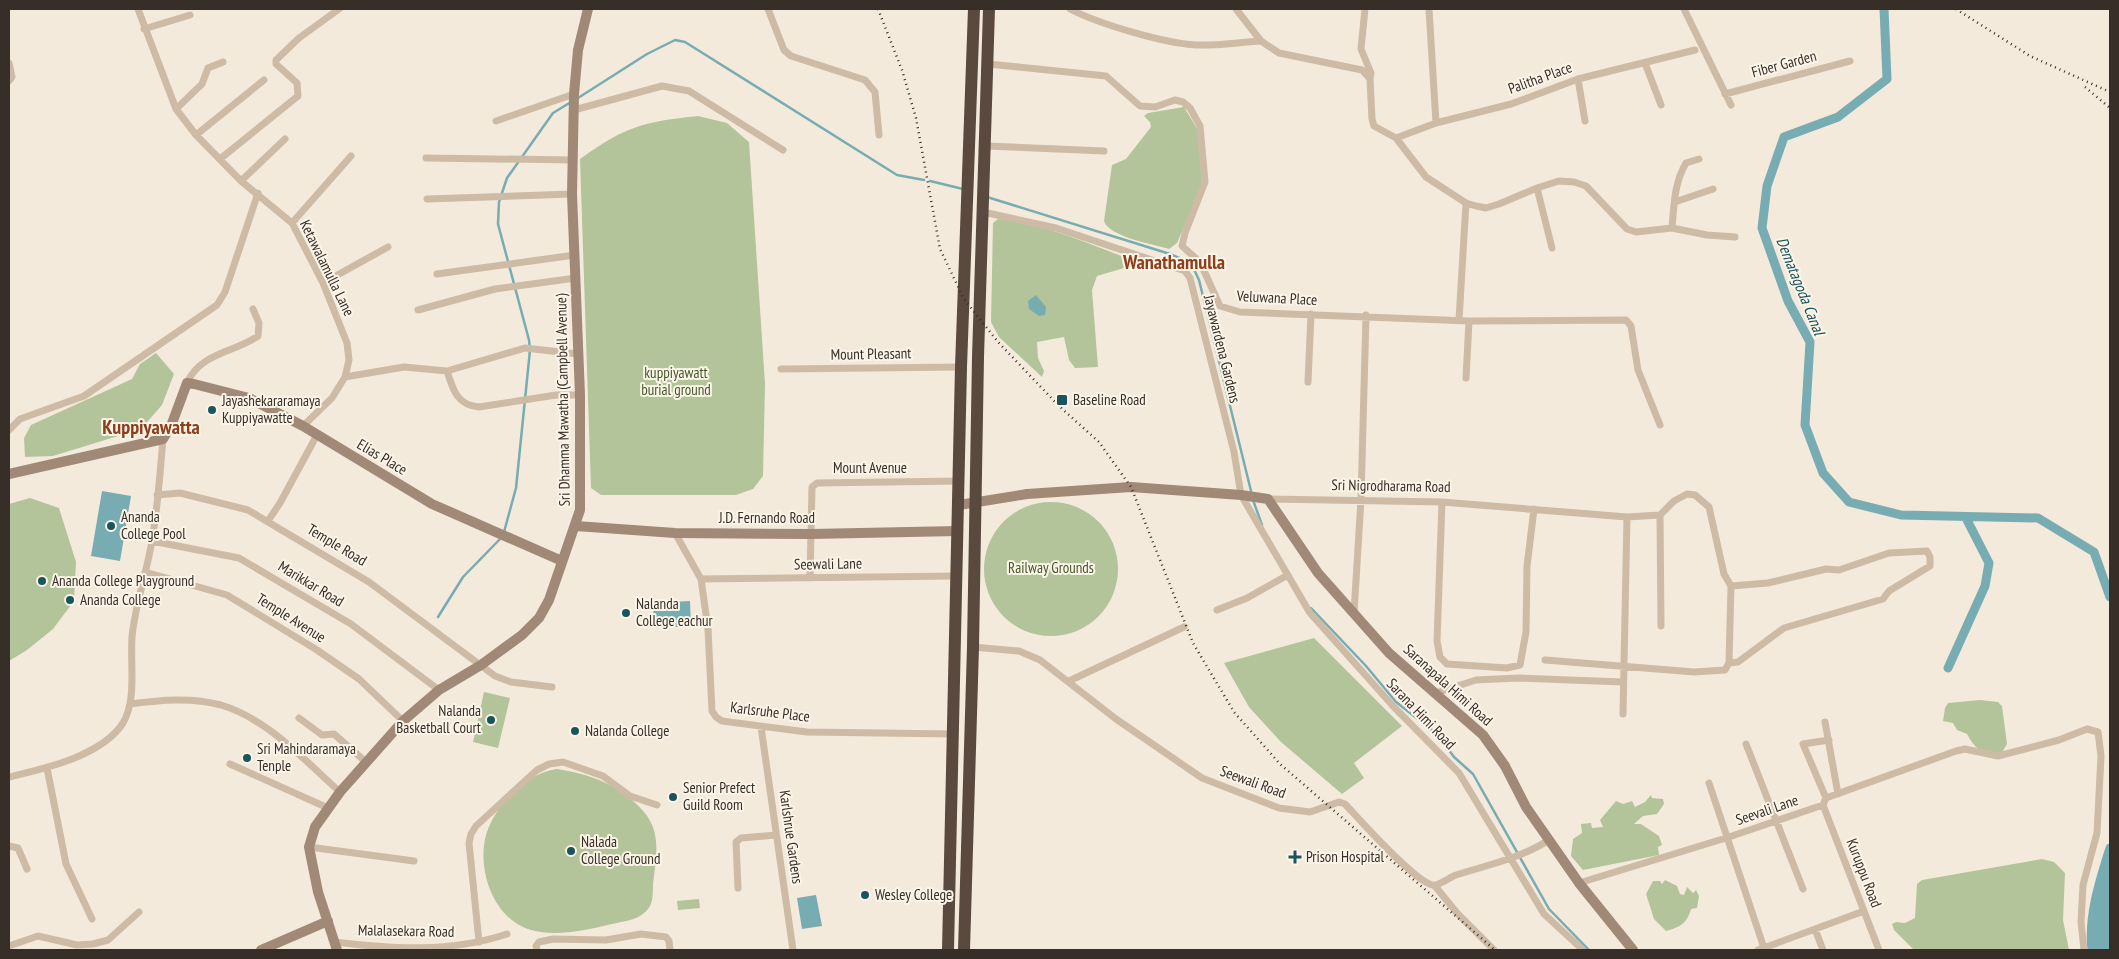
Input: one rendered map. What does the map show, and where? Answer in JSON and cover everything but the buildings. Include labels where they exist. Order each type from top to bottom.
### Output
[{"type":"highway","points":[[948,950],[956,576],[960,481],[961,367],[974,9]]},
{"type":"highway","points":[[964,950],[989,9]]},
{"type":"street","name":"Ketawalamulla Lane","points":[[138,9],[144,29],[176,108],[196,136],[241,181],[258,193],[292,223],[323,283],[347,343],[349,360],[345,377],[332,398],[304,426]]},
{"type":"street","points":[[220,159],[298,96],[298,83],[276,64],[276,60],[299,38],[339,9]]},
{"type":"street","name":"Sri Dhamma Mawatha (Campbell Avenue)","points":[[309,847],[315,827],[328,808],[403,721],[439,690],[482,665],[522,635],[539,618],[549,600],[576,526],[580,510],[582,481],[572,194],[574,101],[578,50],[588,9]]},
{"type":"street","points":[[768,9],[784,50],[791,56],[865,80],[875,92],[879,135]]},
{"type":"street","points":[[1070,9],[1088,18],[1181,43],[1198,45],[1261,41]]},
{"type":"street","points":[[1236,9],[1261,41],[1278,53],[1290,57],[1350,66],[1362,70],[1370,79]]},
{"type":"street","points":[[1365,9],[1361,50],[1371,73],[1372,118],[1374,126],[1396,138],[1426,177],[1466,203],[1486,208],[1559,181],[1586,186],[1626,229],[1636,232],[1672,228],[1734,238]]},
{"type":"street","points":[[1429,9],[1436,123]]},
{"type":"street","points":[[1684,9],[1731,105]]},
{"type":"street","points":[[144,29],[190,15]]},
{"type":"street","name":"Palitha Place","points":[[1396,138],[1436,123],[1511,104],[1578,79],[1695,50]]},
{"type":"street","name":"Fiber Garden","points":[[1726,94],[1850,61]]},
{"type":"street","points":[[176,108],[202,84],[208,68],[223,62]]},
{"type":"street","points":[[9,63],[12,77],[9,80]]},
{"type":"street","points":[[1644,63],[1661,105]]},
{"type":"street","name":"Veluwana Place","points":[[988,64],[1106,76],[1140,106],[1146,108],[1175,100],[1183,102],[1190,108],[1200,126],[1205,182],[1184,233],[1182,246],[1200,262],[1220,306],[1240,312],[1469,321],[1551,322],[1617,318],[1626,320],[1632,326],[1638,370],[1660,425]]},
{"type":"street","points":[[1578,79],[1585,121]]},
{"type":"street","points":[[196,136],[264,80]]},
{"type":"street","points":[[496,121],[574,101],[662,86],[689,91],[783,150]]},
{"type":"street","points":[[241,181],[285,139]]},
{"type":"street","points":[[986,146],[1104,151]]},
{"type":"street","points":[[292,223],[351,156]]},
{"type":"street","points":[[426,158],[573,160]]},
{"type":"street","points":[[1672,228],[1681,171],[1686,163],[1699,159]]},
{"type":"street","points":[[1537,188],[1552,248]]},
{"type":"street","points":[[1675,202],[1713,189]]},
{"type":"street","points":[[9,430],[20,419],[84,396],[217,305],[225,292],[258,193]]},
{"type":"street","points":[[427,199],[572,194]]},
{"type":"street","name":"Jayawardena Gardens","points":[[983,201],[1056,228],[1185,271],[1190,278],[1244,496]]},
{"type":"street","points":[[1459,320],[1466,203]]},
{"type":"street","points":[[323,283],[388,247]]},
{"type":"street","points":[[437,274],[513,262],[575,255]]},
{"type":"street","points":[[418,310],[511,287],[576,278]]},
{"type":"street","points":[[9,777],[47,768],[83,754],[107,738],[122,723],[130,704],[132,636],[152,541],[163,439],[171,426],[190,374],[202,361],[245,345],[258,336],[258,324],[253,309]]},
{"type":"street","points":[[1308,382],[1311,314]]},
{"type":"street","points":[[1354,613],[1361,500],[1366,316]]},
{"type":"street","points":[[1466,378],[1469,321]]},
{"type":"street","points":[[345,377],[404,367],[447,371],[524,348],[578,354]]},
{"type":"street","name":"Mount Pleasant","points":[[781,369],[961,367]]},
{"type":"street","points":[[447,371],[457,395],[468,406],[479,407],[556,395],[580,395]]},
{"type":"street","name":"Elias Place","points":[[187,383],[250,398],[304,426],[432,504],[562,561]]},
{"type":"street","points":[[268,521],[280,503],[317,435]]},
{"type":"street","points":[[9,474],[163,439]]},
{"type":"street","name":"Mount Avenue","points":[[810,578],[812,487],[817,483],[960,481]]},
{"type":"street","name":"Sri Nigrodharama Road","points":[[959,505],[1027,494],[1131,488],[1265,498],[1442,502],[1627,517],[1660,515]]},
{"type":"street","name":"Temple Road","points":[[157,495],[180,493],[248,510],[369,582],[495,676],[511,682],[552,687]]},
{"type":"street","points":[[1545,660],[1694,672],[1725,670],[1728,664],[1732,586],[1724,574],[1709,507],[1696,495],[1686,494],[1674,501],[1660,515],[1661,626]]},
{"type":"street","name":"Sarana Himi Road","points":[[1244,496],[1310,613],[1393,706],[1459,773],[1512,857],[1544,914],[1582,950]]},
{"type":"street","name":"Saranapala Himi Road","points":[[1265,498],[1318,573],[1389,653],[1484,735],[1505,766],[1526,807],[1579,883],[1633,950]]},
{"type":"street","points":[[1442,502],[1437,641],[1440,657],[1447,664],[1508,668],[1520,665],[1526,632],[1527,566],[1534,509]]},
{"type":"street","points":[[1623,714],[1622,666],[1627,517]]},
{"type":"street","name":"J.D. Fernando Road","points":[[576,526],[675,533],[811,534],[958,531]]},
{"type":"street","name":"Karlsruhe Place","points":[[675,533],[701,579],[708,629],[712,711],[716,717],[722,721],[807,732],[954,734]]},
{"type":"street","name":"Marikkar Road","points":[[152,541],[239,558],[351,624],[439,690]]},
{"type":"street","points":[[1728,664],[1738,662],[1784,628],[1883,599],[1889,591],[1930,566],[1930,557],[1927,551],[1889,553],[1839,570],[1826,569],[1768,583],[1732,586]]},
{"type":"street","name":"Temple Avenue","points":[[145,572],[227,595],[317,650],[359,679],[403,721]]},
{"type":"street","points":[[1217,610],[1247,598],[1288,575]]},
{"type":"street","name":"Seewali Lane","points":[[701,579],[956,576]]},
{"type":"street","points":[[1069,681],[1184,627]]},
{"type":"street","name":"Seewali Road","points":[[973,647],[1019,651],[1040,660],[1116,719],[1202,778],[1279,808],[1310,812],[1339,802],[1345,804],[1380,842],[1422,880],[1436,886]]},
{"type":"street","points":[[1436,694],[1484,680],[1518,678],[1623,682]]},
{"type":"street","points":[[130,704],[163,700],[194,701],[222,705],[252,720],[277,736],[340,792]]},
{"type":"street","points":[[299,718],[322,735],[334,734],[366,763]]},
{"type":"street","points":[[1825,722],[1838,794]]},
{"type":"street","name":"Karlshrue Gardens","points":[[760,727],[794,950]]},
{"type":"street","name":"Seevali Lane","points":[[1579,883],[1778,820],[1824,802],[1838,794],[1957,751],[1964,749],[1998,756],[2059,740],[2087,728],[2098,732],[2101,756],[2097,833],[2083,885],[2081,922],[2084,950]]},
{"type":"street","name":"Kuruppu Road","points":[[1829,740],[1803,744],[1879,950]]},
{"type":"street","points":[[1746,744],[1778,820],[1803,889]]},
{"type":"street","points":[[479,942],[469,843],[470,834],[526,778],[549,764],[563,762],[603,776],[630,796],[657,805]]},
{"type":"street","points":[[230,764],[328,808]]},
{"type":"street","points":[[47,768],[56,823],[66,864],[92,919]]},
{"type":"street","points":[[1709,783],[1726,838],[1766,948],[1864,911]]},
{"type":"street","points":[[738,888],[736,842],[741,838],[776,835]]},
{"type":"street","points":[[1494,950],[1457,913],[1436,886],[1454,876],[1533,850],[1549,840]]},
{"type":"street","points":[[9,846],[18,848],[27,869]]},
{"type":"street","points":[[336,946],[318,892],[309,847],[414,861]]},
{"type":"street","points":[[9,946],[38,936],[77,945],[108,940],[139,912]]},
{"type":"street","points":[[261,950],[328,921]]},
{"type":"street","points":[[1815,929],[1823,950]]},
{"type":"street","name":"Malalasekara Road","points":[[336,946],[436,948],[479,942],[506,934]]},
{"type":"street","points":[[536,950],[539,942],[553,939],[606,940],[641,934],[666,937],[669,941],[670,950]]},
{"type":"green space","points":[[1184,107],[1198,130],[1202,184],[1177,243],[1169,249],[1123,236],[1108,227],[1104,221],[1112,165],[1126,159],[1151,127],[1150,122],[1144,116],[1148,113]]},
{"type":"green space","name":"kuppiyawatt burial ground","points":[[698,116],[727,123],[749,142],[765,384],[763,476],[753,489],[736,495],[601,495],[591,488],[580,159],[610,139],[636,127]]},
{"type":"green space","points":[[998,219],[1015,221],[1049,230],[1132,260],[1131,266],[1097,276],[1092,290],[1098,367],[1075,368],[1069,360],[1064,337],[1037,342],[1038,358],[1044,371],[1042,377],[999,337],[991,322],[993,223]]},
{"type":"green space","points":[[156,353],[174,374],[162,405],[141,429],[53,456],[25,457],[24,438],[31,425],[132,379],[140,364]]},
{"type":"green space","name":"Ananda College Playground","points":[[30,498],[59,508],[76,562],[74,601],[53,629],[27,650],[9,661],[9,504]]},
{"type":"green space","name":"Railway Grounds","points":[[1051,502],[1077,507],[1099,521],[1113,543],[1118,569],[1113,595],[1099,617],[1077,631],[1051,636],[1025,631],[1003,617],[989,595],[984,569],[989,543],[1003,521],[1025,507]]},
{"type":"green space","points":[[1314,638],[1402,726],[1354,763],[1364,778],[1342,794],[1281,742],[1249,707],[1224,663]]},
{"type":"green space","name":"Nalanda Basketball Court","points":[[484,692],[510,698],[498,748],[473,742]]},
{"type":"green space","points":[[1980,700],[1998,702],[2002,706],[2007,744],[2001,754],[1990,754],[1977,748],[1967,734],[1957,730],[1953,723],[1943,721],[1945,708],[1948,703]]},
{"type":"green space","name":"Nalada College Ground","points":[[557,769],[581,774],[615,788],[635,803],[650,820],[656,837],[653,895],[650,906],[641,915],[629,920],[588,929],[564,933],[542,932],[518,925],[499,906],[492,894],[487,881],[483,853],[489,827],[502,804],[522,785],[533,777]]},
{"type":"green space","points":[[1651,795],[1652,798],[1663,799],[1664,804],[1657,814],[1643,816],[1634,824],[1641,824],[1659,836],[1662,845],[1658,847],[1659,855],[1583,870],[1571,856],[1573,839],[1582,833],[1581,824],[1591,823],[1592,828],[1603,827],[1600,820],[1616,801],[1623,804],[1632,801],[1635,807],[1645,802]]},
{"type":"green space","points":[[2042,859],[2054,862],[2065,873],[2063,920],[2069,950],[1914,950],[1894,930],[1892,924],[1896,922],[1905,923],[1915,918],[1917,884],[1922,880]]},
{"type":"green space","points":[[1665,880],[1677,886],[1680,894],[1684,895],[1687,887],[1693,893],[1696,890],[1699,896],[1697,908],[1691,909],[1688,918],[1676,928],[1666,931],[1654,919],[1646,894],[1653,881],[1660,881],[1662,884]]},
{"type":"green space","points":[[699,899],[700,908],[678,910],[677,901]]},
{"type":"water","points":[[1036,295],[1046,307],[1045,315],[1039,316],[1029,309],[1028,301]]},
{"type":"water","name":"Ananda College Pool","points":[[102,491],[131,496],[120,561],[91,556]]},
{"type":"water","points":[[690,601],[691,626],[654,628],[653,603]]},
{"type":"water","points":[[2110,848],[2110,950],[2092,950],[2093,911]]},
{"type":"water","points":[[816,895],[822,926],[802,929],[797,898]]},
{"type":"waterway","name":"Dematagoda Canal","points":[[1884,9],[1887,79],[1838,117],[1784,137],[1767,186],[1762,228],[1788,301],[1810,342],[1805,425],[1823,473],[1849,502],[1901,515],[2038,518],[2094,552],[2110,597]]},
{"type":"waterway","points":[[578,98],[647,54],[675,40],[685,42],[897,175],[924,180]]},
{"type":"waterway","points":[[504,532],[516,488],[530,350],[498,224],[499,202],[507,178],[553,113],[571,102]]},
{"type":"waterway","points":[[930,181],[963,189]]},
{"type":"waterway","points":[[987,197],[1170,254],[1191,263],[1199,280],[1252,495]]},
{"type":"waterway","points":[[1253,500],[1262,525]]},
{"type":"waterway","points":[[1948,668],[1985,586],[1989,563],[1966,518]]},
{"type":"waterway","points":[[438,617],[463,577],[502,537]]},
{"type":"waterway","points":[[1311,608],[1366,666],[1396,702],[1437,734],[1454,757],[1473,774],[1549,909],[1589,950]]},
{"type":"waterway","points":[[2092,950],[2093,911],[2110,848]]},
{"type":"railway","points":[[878,9],[902,70],[916,118],[940,249],[964,299],[998,342],[1059,406],[1099,442],[1131,487],[1193,643],[1234,712],[1280,764],[1495,950]]},
{"type":"railway","points":[[1956,9],[2030,56],[2110,92]]},
{"type":"railway","points":[[2085,87],[2110,108]]},
{"type":"place","name":"Baseline Road","points":[[1062,400]]},
{"type":"place","name":"Jayashekararamaya Kuppiyawatte","points":[[212,410]]},
{"type":"place","name":"Ananda College Pool","points":[[111,526]]},
{"type":"place","name":"Ananda College Playground","points":[[42,581]]},
{"type":"place","name":"Ananda College","points":[[70,600]]},
{"type":"place","name":"Nalanda College eachur","points":[[626,613]]},
{"type":"place","name":"Nalanda Basketball Court","points":[[491,720]]},
{"type":"place","name":"Nalanda College","points":[[575,731]]},
{"type":"place","name":"Sri Mahindaramaya Tenple","points":[[247,758]]},
{"type":"place","name":"Senior Prefect Guild Room","points":[[673,797]]},
{"type":"place","name":"Nalada College Ground","points":[[571,851]]},
{"type":"place","name":"Prison Hospital","points":[[1295,857]]},
{"type":"place","name":"Wesley College","points":[[865,895]]},
{"type":"district","name":"Wanathamulla","points":[[1174,262]]},
{"type":"district","name":"Kuppiyawatta","points":[[151,427]]}]
